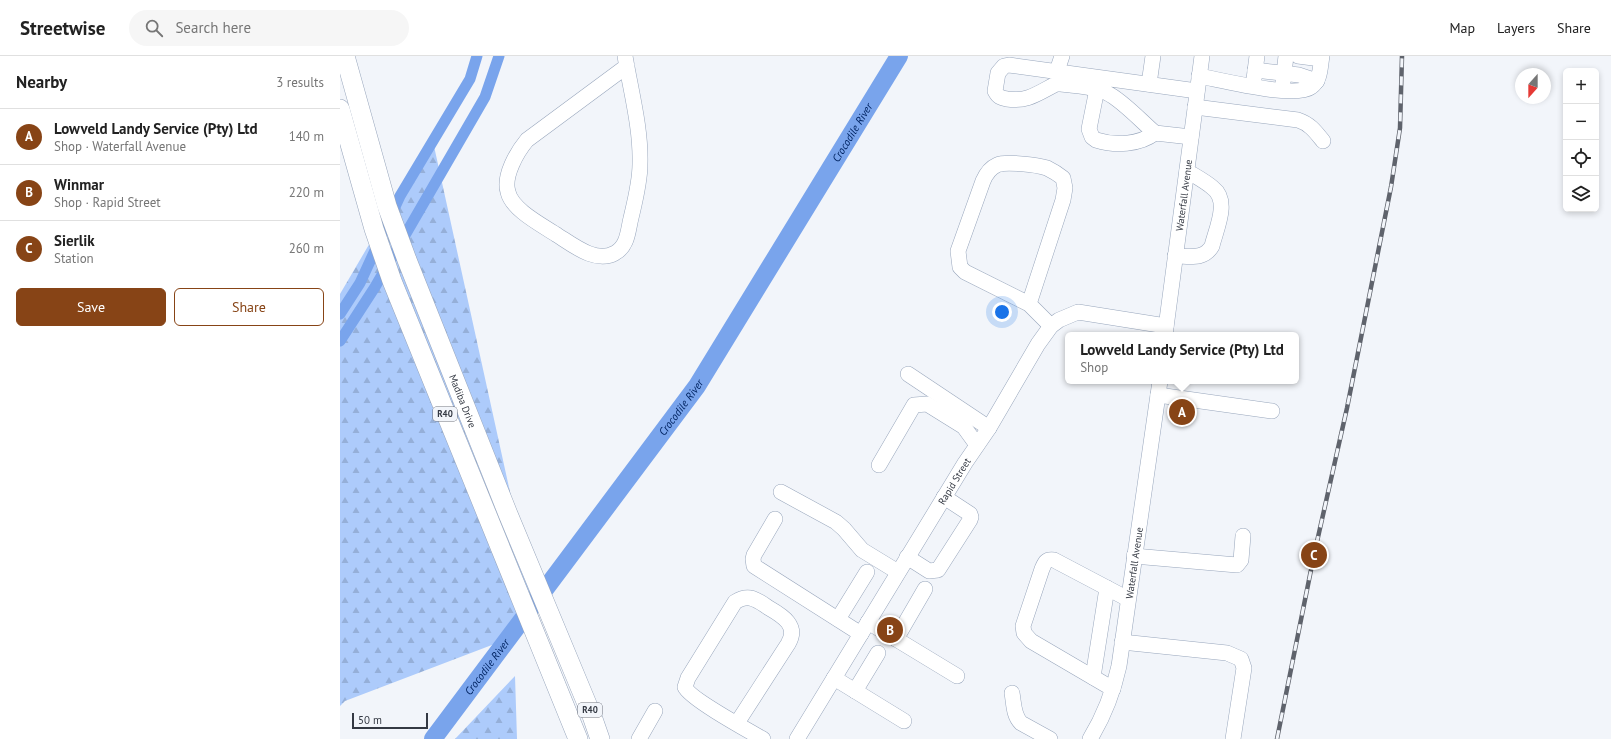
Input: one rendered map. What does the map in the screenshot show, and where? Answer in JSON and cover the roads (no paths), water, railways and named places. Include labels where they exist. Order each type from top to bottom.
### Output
[{"type":"main road","name":"Madiba Drive","points":[[345,56],[387,206],[407,260],[508,514],[578,681],[600,739]]},
{"type":"main road","name":"Madiba Drive","points":[[340,109],[374,229],[392,281],[437,396],[560,692],[578,739]]},
{"type":"street","points":[[1057,71],[1062,56]]},
{"type":"street","points":[[1149,84],[1153,56]]},
{"type":"street","name":"Waterfall Avenue","points":[[1165,330],[1202,56]]},
{"type":"street","points":[[1282,91],[1286,56]]},
{"type":"street","points":[[1191,137],[1155,133],[1115,98],[1096,89],[1056,84],[1028,99],[1021,101],[1002,99],[998,97],[995,91],[998,73],[1004,66],[1057,71],[1149,84],[1198,83],[1254,86],[1282,91],[1307,90],[1317,81],[1322,57],[1298,56]]},
{"type":"street","points":[[626,61],[638,127],[640,165],[634,202],[626,240],[622,247],[615,253],[593,255],[577,248],[522,211],[511,200],[507,191],[508,176],[516,153],[527,140],[626,61]]},
{"type":"street","points":[[1254,86],[1256,63],[1284,73],[1307,77],[1317,81]]},
{"type":"street","points":[[1096,89],[1089,129],[1092,137],[1100,142],[1128,144],[1147,139],[1155,133]]},
{"type":"street","points":[[1195,107],[1298,120],[1314,128],[1323,141]]},
{"type":"street","points":[[1028,304],[1063,200],[1065,188],[1063,178],[1050,170],[1045,168],[1005,163],[996,165],[992,168],[983,181],[958,251],[958,260],[960,267],[965,272],[1028,304],[1051,326]]},
{"type":"street","points":[[1175,256],[1202,256],[1209,251],[1212,246],[1222,207],[1219,196],[1214,188],[1187,171]]},
{"type":"street","name":"Rapid Street","points":[[797,739],[944,497],[989,428],[1038,344],[1051,326],[1068,315],[1078,312],[1165,330]]},
{"type":"street","points":[[908,374],[989,428]]},
{"type":"street","points":[[1159,388],[1272,411]]},
{"type":"street","name":"Waterfall Avenue","points":[[1090,739],[1103,716],[1113,689],[1119,666],[1159,388]]},
{"type":"street","points":[[879,464],[914,405],[927,404],[964,427],[977,445]]},
{"type":"street","points":[[782,492],[836,522],[862,550],[898,572]]},
{"type":"street","points":[[907,558],[929,571],[938,570],[970,520],[970,514],[944,497]]},
{"type":"street","points":[[775,519],[752,559],[754,566],[838,619],[896,639],[957,676]]},
{"type":"street","points":[[1134,556],[1237,565],[1240,560],[1243,536]]},
{"type":"street","points":[[1113,689],[1031,641],[1024,633],[1023,626],[1042,569],[1044,564],[1049,560],[1054,560],[1128,599]]},
{"type":"street","points":[[838,619],[867,572]]},
{"type":"street","points":[[1093,677],[1107,588]]},
{"type":"street","points":[[896,639],[926,589]]},
{"type":"street","points":[[737,723],[792,636],[791,627],[784,617],[756,600],[749,598],[741,599],[735,602],[685,683],[685,687],[689,694],[763,739]]},
{"type":"street","points":[[1122,642],[1227,653],[1241,659],[1244,668],[1233,739]]},
{"type":"street","points":[[855,691],[878,653]]},
{"type":"street","points":[[834,678],[904,721]]},
{"type":"street","points":[[1012,693],[1018,720],[1050,739]]},
{"type":"street","points":[[639,739],[655,711]]},
{"type":"waterway","points":[[340,314],[360,283],[400,196],[470,79],[477,56]]},
{"type":"waterway","points":[[340,341],[375,287],[485,97],[499,56]]},
{"type":"waterway","name":"Crocodile River","points":[[433,739],[697,386],[899,56]]},
{"type":"railway","points":[[1277,739],[1314,555],[1347,408],[1391,187],[1400,128],[1402,56]]},
{"type":"place","name":"Lowveld Landy Service (Pty) Ltd","points":[[1182,412]]},
{"type":"place","name":"Sierlik","points":[[1314,555]]},
{"type":"place","name":"Winmar","points":[[890,630]]}]
